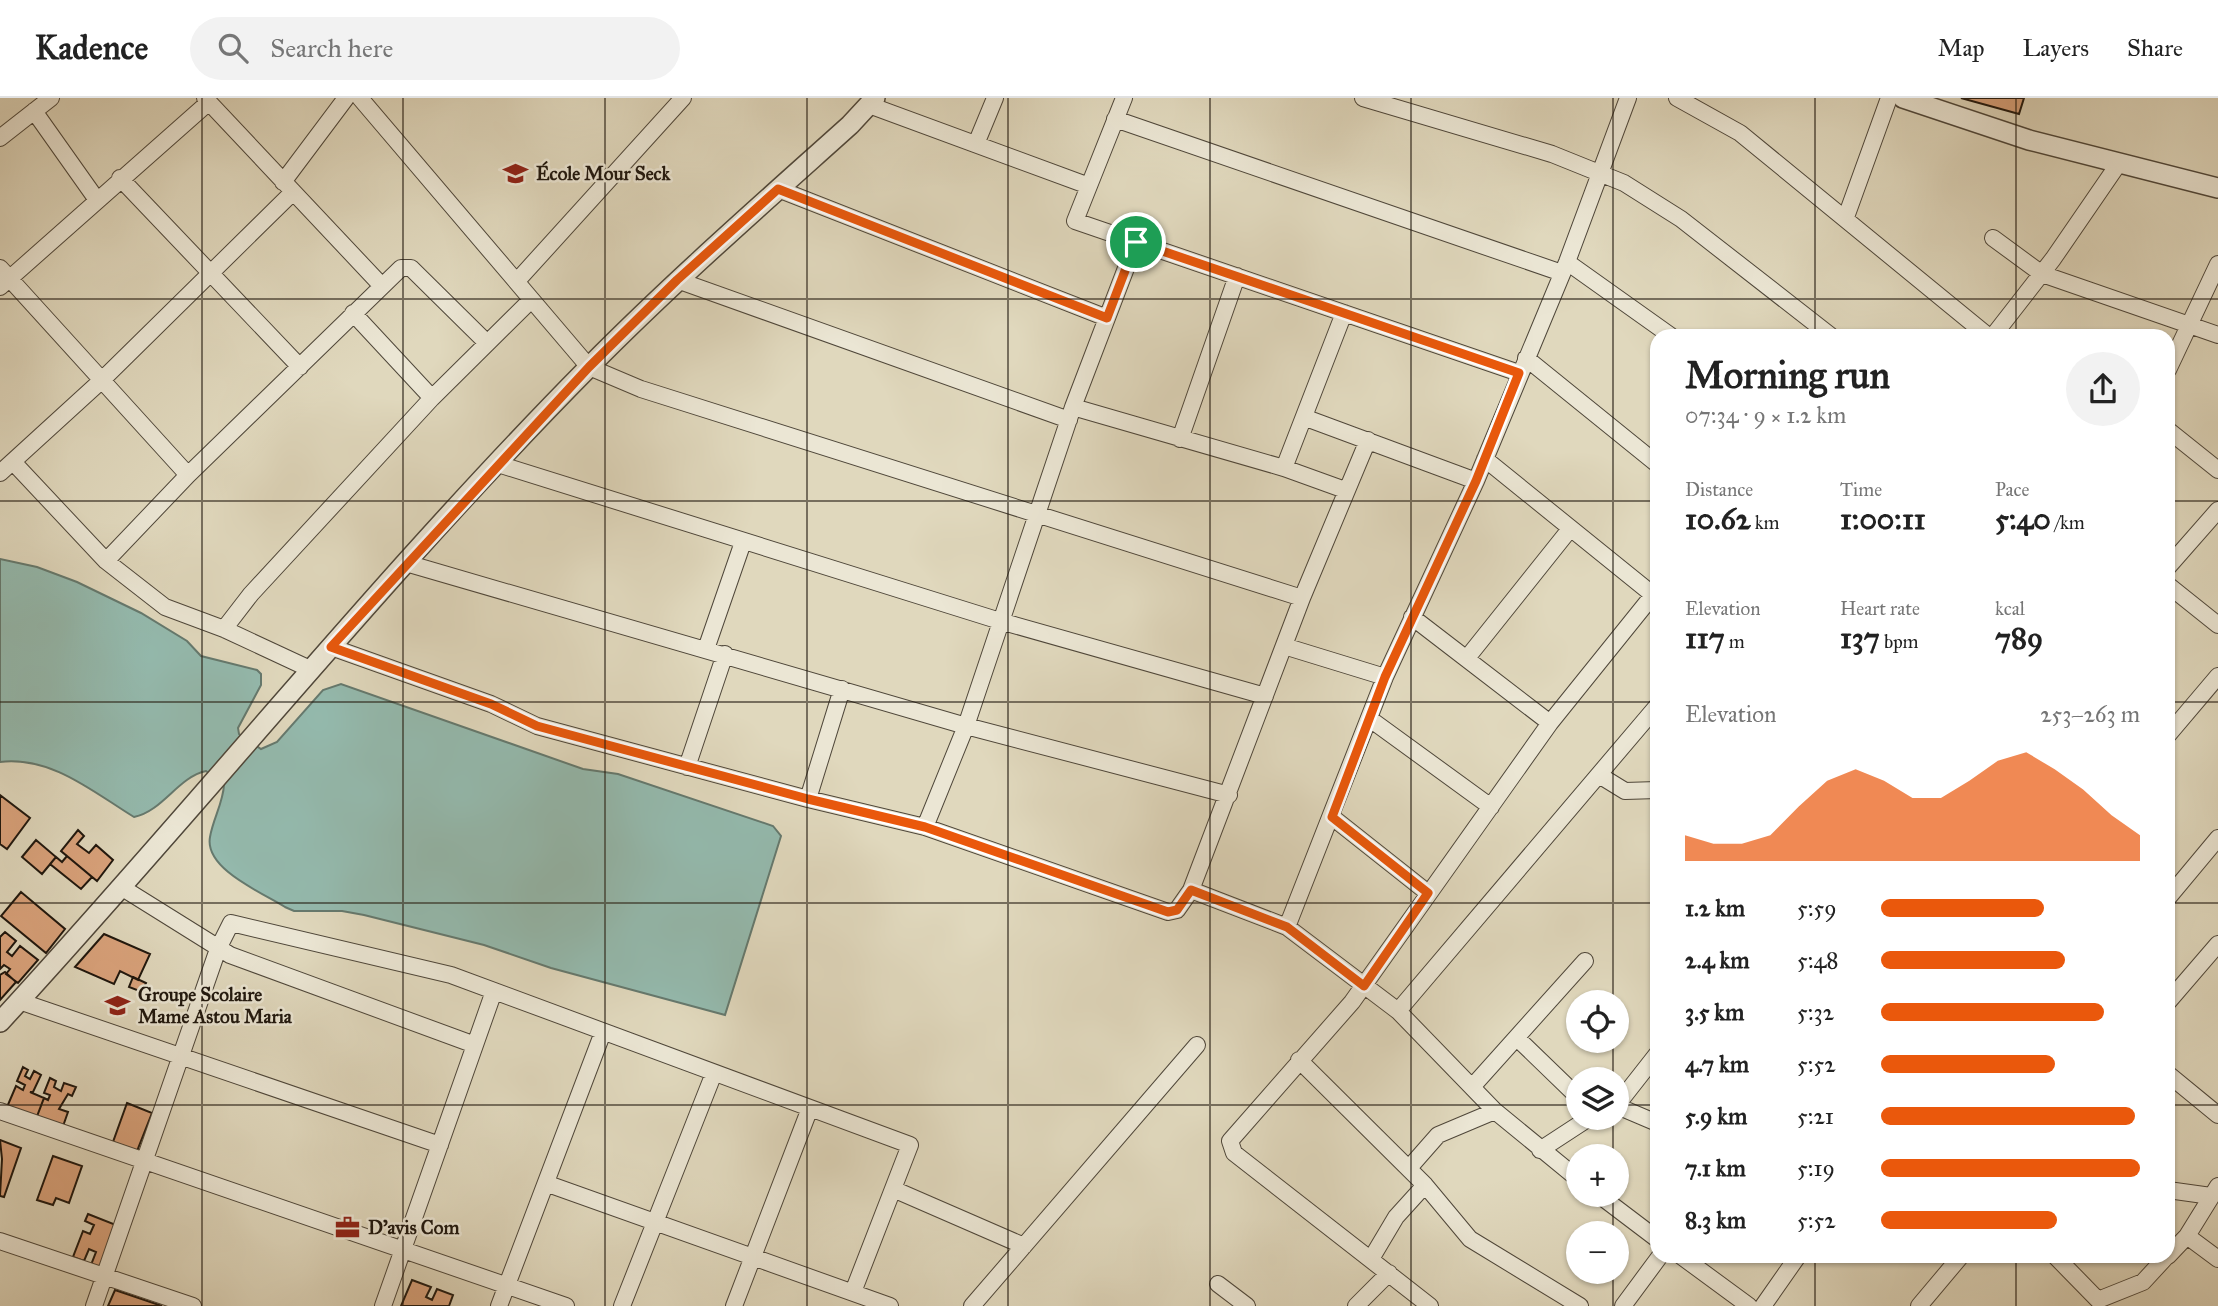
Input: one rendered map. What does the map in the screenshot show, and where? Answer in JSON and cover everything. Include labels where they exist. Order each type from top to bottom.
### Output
[{"type":"street","points":[[0,138],[51,98]]},
{"type":"street","points":[[0,473],[102,380],[209,273],[287,188],[346,98]]},
{"type":"street","points":[[360,98],[589,367],[641,389],[1302,598]]},
{"type":"street","points":[[516,281],[683,98]]},
{"type":"street","points":[[976,144],[995,98]]},
{"type":"street","points":[[1124,98],[1075,221],[1519,373]]},
{"type":"street","points":[[1363,98],[1552,154],[1597,175],[1624,183],[1681,219],[1822,329]]},
{"type":"street","points":[[1287,927],[1385,677],[1476,481],[1564,267],[1597,175],[1629,98]]},
{"type":"street","points":[[1677,98],[1741,133],[1982,329]]},
{"type":"street","points":[[1846,217],[1889,98]]},
{"type":"street","points":[[1903,98],[2029,141],[2218,188]]},
{"type":"street","points":[[188,475],[102,380],[3,278],[97,200],[207,100],[381,285]]},
{"type":"street","points":[[0,1022],[331,647],[589,367],[677,280],[872,101],[976,144],[1089,186]]},
{"type":"street","points":[[34,111],[97,200]]},
{"type":"street","points":[[1115,119],[1564,267],[1660,329]]},
{"type":"street","points":[[1996,329],[2042,274],[2119,163]]},
{"type":"street","points":[[120,178],[300,367]]},
{"type":"street","points":[[778,189],[1107,318]]},
{"type":"street","points":[[1993,238],[2042,274],[2218,335]]},
{"type":"street","points":[[925,827],[966,726],[1071,414],[1136,242]]},
{"type":"street","points":[[2175,356],[2218,264]]},
{"type":"street","points":[[106,561],[188,475],[401,268],[411,268],[486,342]]},
{"type":"street","points":[[1180,439],[1237,276]]},
{"type":"street","points":[[677,280],[1071,414],[1180,439],[1284,468],[1345,490]]},
{"type":"street","points":[[224,629],[251,594],[432,398],[531,300]]},
{"type":"street","points":[[353,313],[432,398]]},
{"type":"street","points":[[1284,468],[1306,418],[1344,313]]},
{"type":"street","points":[[1526,358],[1650,458]]},
{"type":"street","points":[[1306,418],[1476,481]]},
{"type":"street","points":[[2175,436],[2218,470]]},
{"type":"street","points":[[331,647],[491,704],[537,726],[808,799],[925,827],[1168,912],[1177,910],[1191,890],[1302,598],[1368,440]]},
{"type":"street","points":[[1485,459],[1650,592]]},
{"type":"street","points":[[14,463],[106,561],[165,607],[224,629],[312,670]]},
{"type":"street","points":[[498,464],[1000,621],[1265,696]]},
{"type":"street","points":[[2175,559],[2218,510]]},
{"type":"street","points":[[1467,658],[1570,529]]},
{"type":"street","points":[[706,649],[743,542]]},
{"type":"street","points":[[407,563],[966,726],[1229,794]]},
{"type":"street","points":[[2175,591],[2218,625]]},
{"type":"street","points":[[1430,1306],[1234,1153],[1230,1146],[1233,1136],[1364,986],[1550,723],[1650,602]]},
{"type":"street","points":[[1412,617],[1550,723]]},
{"type":"street","points":[[1284,646],[1385,677]]},
{"type":"street","points":[[687,767],[725,654]]},
{"type":"street","points":[[2175,727],[2218,676]]},
{"type":"street","points":[[808,799],[842,689]]},
{"type":"street","points":[[1398,1011],[1650,714]]},
{"type":"street","points":[[1370,719],[1491,807]]},
{"type":"street","points":[[1599,775],[1625,790],[1650,790]]},
{"type":"street","points":[[1332,817],[1428,893]]},
{"type":"street","points":[[2175,890],[2218,838]]},
{"type":"street","points":[[121,887],[218,949],[475,1045]]},
{"type":"street","points":[[1191,890],[1287,927],[1398,1011],[1495,1111],[1566,1170]]},
{"type":"street","points":[[94,1306],[218,949],[229,924],[234,923],[428,969],[910,1145],[853,1292]]},
{"type":"street","points":[[2175,991],[2218,944]]},
{"type":"street","points":[[1472,1087],[1518,1039],[1585,961]]},
{"type":"street","points":[[383,1306],[494,991]]},
{"type":"street","points":[[19,1001],[440,1145]]},
{"type":"street","points":[[499,1306],[548,1184],[603,1032]]},
{"type":"street","points":[[1518,1039],[1566,1085]]},
{"type":"street","points":[[972,1306],[1056,1213],[1197,1045]]},
{"type":"street","points":[[1299,1060],[1409,1168],[1470,1239],[1580,1306]]},
{"type":"street","points":[[1629,1090],[1650,1063]]},
{"type":"street","points":[[621,1306],[714,1073]]},
{"type":"street","points":[[2175,1080],[2218,1115]]},
{"type":"street","points":[[734,1306],[810,1108]]},
{"type":"street","points":[[1629,1110],[1650,1120]]},
{"type":"street","points":[[0,1111],[566,1306]]},
{"type":"street","points":[[1409,1168],[1438,1135],[1495,1111]]},
{"type":"street","points":[[1540,1150],[1571,1130]]},
{"type":"street","points":[[548,1184],[890,1306]]},
{"type":"street","points":[[1371,1259],[1396,1217],[1425,1185]]},
{"type":"street","points":[[893,1189],[1024,1246]]},
{"type":"street","points":[[2175,1190],[2214,1191],[2187,1236],[2175,1249]]},
{"type":"street","points":[[1615,1207],[1650,1234]]},
{"type":"street","points":[[2187,1236],[2218,1259]]},
{"type":"street","points":[[0,1241],[193,1306]]},
{"type":"street","points":[[1623,1306],[1655,1263]]},
{"type":"street","points":[[1691,1263],[1749,1306]]},
{"type":"street","points":[[1763,1306],[1793,1263]]},
{"type":"street","points":[[1919,1306],[1955,1263]]},
{"type":"street","points":[[2061,1263],[2096,1303],[2143,1282],[2161,1263]]},
{"type":"street","points":[[1356,1306],[1389,1273]]},
{"type":"street","points":[[1218,1284],[1247,1306]]},
{"type":"water","points":[[0,559],[37,567],[77,582],[141,613],[187,641],[201,656],[257,670],[261,674],[261,685],[238,728],[239,734],[261,749],[277,742],[323,690],[341,684],[583,769],[618,774],[773,826],[781,836],[725,1015],[551,968],[484,945],[364,915],[342,911],[294,911],[285,907],[237,879],[216,859],[211,849],[210,837],[224,785],[206,771],[187,780],[154,808],[134,817],[54,770],[19,762],[0,762]]},
{"type":"building","points":[[1961,98],[2024,98],[2019,114]]},
{"type":"building","points":[[0,795],[30,818],[7,849],[0,844]]},
{"type":"building","points":[[78,830],[84,836],[77,844],[89,853],[96,845],[113,860],[97,881],[61,851]]},
{"type":"building","points":[[36,840],[56,857],[42,874],[22,857]]},
{"type":"building","points":[[67,856],[92,877],[81,889],[50,864],[56,857],[62,862]]},
{"type":"building","points":[[21,892],[65,929],[46,953],[1,916]]},
{"type":"building","points":[[5,932],[16,941],[7,952],[12,956],[20,946],[38,960],[18,983],[6,974],[10,969],[4,965],[0,969],[0,937]]},
{"type":"building","points":[[104,934],[150,954],[138,980],[120,971],[114,984],[75,967]]},
{"type":"building","points":[[5,972],[16,982],[0,1000],[0,975]]},
{"type":"building","points":[[133,977],[146,983],[142,992],[129,987]]},
{"type":"building","points":[[23,1067],[28,1070],[25,1076],[30,1079],[34,1071],[41,1075],[33,1092],[30,1092],[44,1098],[36,1119],[7,1107],[16,1086],[23,1090],[25,1085],[17,1081]]},
{"type":"building","points":[[50,1078],[56,1081],[54,1087],[61,1091],[64,1083],[76,1087],[72,1096],[68,1094],[59,1109],[68,1112],[62,1129],[36,1119],[44,1098],[48,1100],[50,1095],[44,1093]]},
{"type":"building","points":[[127,1103],[152,1113],[137,1151],[113,1142]]},
{"type":"building","points":[[0,1140],[21,1148],[4,1197],[0,1196]]},
{"type":"building","points":[[53,1156],[82,1166],[69,1203],[56,1198],[53,1205],[37,1200]]},
{"type":"building","points":[[88,1214],[116,1225],[100,1268],[91,1265],[96,1252],[89,1249],[84,1261],[73,1257],[83,1231],[90,1234],[94,1225],[85,1221]]},
{"type":"building","points":[[412,1280],[431,1287],[426,1297],[432,1300],[437,1289],[453,1295],[449,1306],[401,1306]]},
{"type":"building","points":[[115,1290],[162,1306],[108,1306]]},
{"type":"place","name":"École Mour Seck","points":[[516,173]]},
{"type":"place","name":"Groupe Scolaire Mame Astou Maria","points":[[118,1005]]},
{"type":"place","name":"D'avis Com","points":[[348,1227]]},
{"type":"route","points":[[778,189],[1107,318],[1136,242],[1519,373],[1476,481],[1385,677],[1332,817],[1428,893],[1364,986],[1287,927],[1191,890],[1177,910],[1168,912],[925,827],[808,799],[537,726],[491,704],[331,647],[589,367],[677,280],[778,189]]}]
